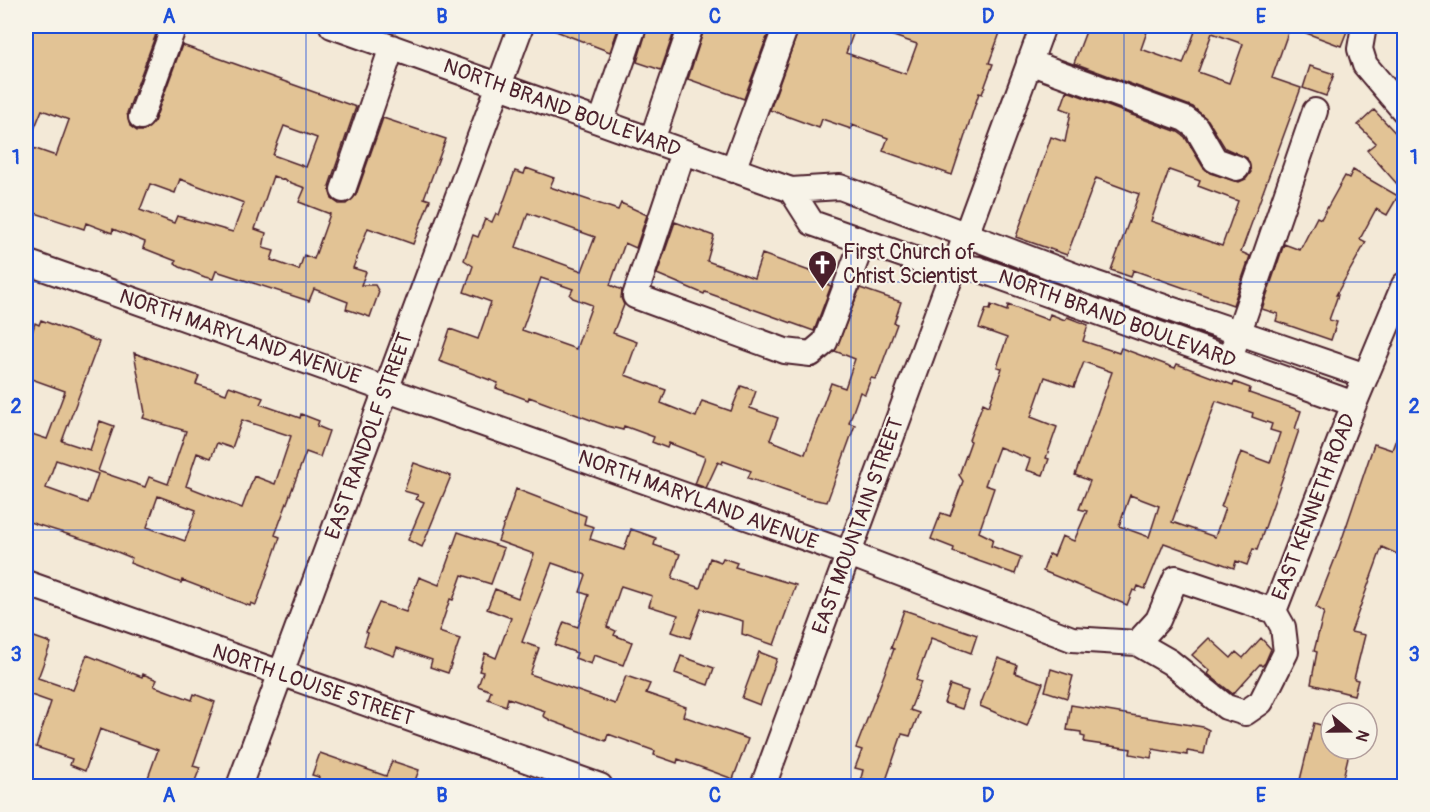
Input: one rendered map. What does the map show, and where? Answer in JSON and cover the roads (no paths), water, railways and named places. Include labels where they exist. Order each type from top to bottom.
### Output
[{"type":"street","points":[[141,117],[174,26]]},
{"type":"street","name":"NORTH BRAND BOULEVARD","points":[[332,26],[791,190],[840,187],[1094,283],[1366,376]]},
{"type":"street","name":"EAST RANDOLF STREET","points":[[239,786],[521,26]]},
{"type":"street","points":[[601,122],[634,26]]},
{"type":"street","points":[[652,140],[692,26]]},
{"type":"street","points":[[733,170],[786,26]]},
{"type":"street","name":"EAST MOUNTAIN STREET","points":[[763,786],[964,232],[1043,26]]},
{"type":"street","points":[[1364,26],[1360,49],[1365,65],[1404,111]]},
{"type":"street","points":[[343,189],[392,47]]},
{"type":"street","points":[[1029,62],[1185,119],[1196,127],[1215,160],[1237,168]]},
{"type":"street","points":[[1230,359],[1315,111]]},
{"type":"street","points":[[683,152],[634,296],[785,351],[811,354],[825,342],[864,241]]},
{"type":"street","name":"NORTH BRAND BOULEVARD","points":[[791,190],[812,223],[923,262],[978,269],[1354,404]]},
{"type":"street","name":"NORTH MARYLAND AVENUE","points":[[26,262],[849,554],[1072,639],[1137,643],[1170,662],[1226,707],[1245,713],[1261,702],[1286,652],[1283,627],[1274,611]]},
{"type":"street","name":"EAST KENNETH ROAD","points":[[1274,611],[1354,404],[1404,285]]},
{"type":"street","points":[[1137,643],[1158,621],[1176,578],[1274,611]]},
{"type":"street","name":"NORTH LOUISE STREET","points":[[26,583],[600,786]]},
{"type":"place","name":"First Church of Christ Scientist","points":[[822,290]]}]
